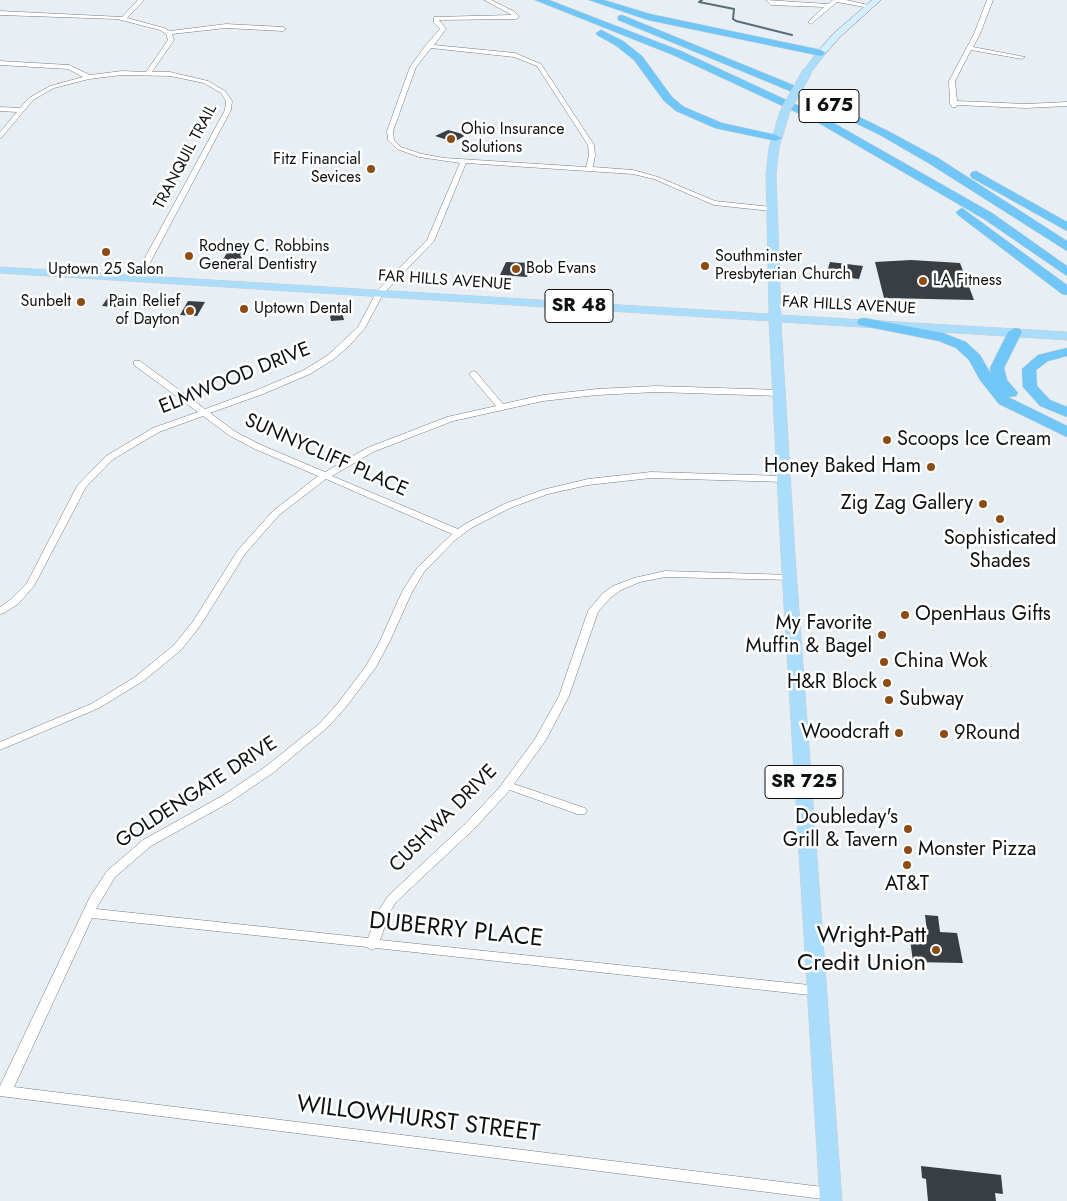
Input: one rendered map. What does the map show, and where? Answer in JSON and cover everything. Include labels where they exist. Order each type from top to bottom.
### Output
[{"type":"highway","points":[[530,0],[593,28],[619,43],[638,58],[668,99],[690,115],[719,126],[776,138]]},
{"type":"highway","name":"I 675","points":[[540,0],[677,53],[821,120],[988,216],[1067,272]]},
{"type":"highway","name":"I 675","points":[[573,0],[749,69],[829,106],[934,161],[1067,247]]},
{"type":"highway","points":[[594,0],[648,17],[821,53]]},
{"type":"highway","points":[[829,106],[925,148],[1067,227]]},
{"type":"highway","points":[[889,158],[1067,291]]},
{"type":"highway","points":[[864,322],[942,337],[961,345],[974,358],[986,380],[1004,400],[1063,430]]},
{"type":"highway","points":[[1015,332],[997,368],[1000,381],[1012,395],[1063,430]]},
{"type":"highway","points":[[1067,352],[1043,358],[1029,370],[1030,387],[1045,403],[1067,412]]},
{"type":"main road","points":[[777,318],[771,209],[771,174],[776,138],[785,111],[807,72],[837,35],[877,0]]},
{"type":"main road","name":"FAR HILLS AVENUE","points":[[0,270],[1067,336]]},
{"type":"main road","name":"SR 725","points":[[777,318],[784,479],[831,1197]]},
{"type":"street","points":[[124,18],[141,0]]},
{"type":"street","points":[[487,0],[513,13],[516,17],[450,17],[413,67],[390,135],[394,144],[412,154],[432,158],[589,168],[645,174],[714,203],[771,209]]},
{"type":"street","points":[[769,0],[771,2],[829,6]]},
{"type":"street","points":[[811,22],[837,0],[870,6]]},
{"type":"street","points":[[990,0],[952,81],[953,104],[1026,106],[1067,104]]},
{"type":"street","points":[[0,14],[74,14],[124,18],[162,29],[169,33],[232,26],[283,29]]},
{"type":"street","points":[[0,136],[20,110],[31,99],[45,90],[89,77],[149,72],[171,40],[169,33]]},
{"type":"street","points":[[428,46],[514,55],[539,65],[591,145],[592,155],[589,168]]},
{"type":"street","points":[[969,48],[1022,58]]},
{"type":"street","points":[[0,63],[69,67],[89,77]]},
{"type":"street","name":"TRANQUIL TRAIL","points":[[138,278],[229,106],[223,92],[206,82],[183,76],[149,72]]},
{"type":"street","points":[[0,109],[20,110]]},
{"type":"street","name":"ELMWOOD DRIVE","points":[[0,611],[14,602],[31,584],[73,502],[98,466],[140,438],[289,380],[332,357],[361,328],[380,293],[430,241],[464,161]]},
{"type":"street","name":"SUNNYCLIFF PLACE","points":[[137,362],[233,434],[324,476],[459,533]]},
{"type":"street","points":[[473,374],[500,406]]},
{"type":"street","points":[[0,746],[95,706],[124,689],[159,663],[178,647],[196,624],[241,552],[253,537],[294,497],[324,476],[367,452],[407,434],[450,419],[500,406],[559,396],[625,390],[678,389],[781,393]]},
{"type":"street","name":"GOLDENGATE DRIVE","points":[[2,1091],[100,890],[128,858],[147,843],[246,786],[324,725],[342,705],[371,666],[384,643],[407,592],[420,570],[432,556],[459,533],[489,514],[527,497],[588,482],[650,476],[784,479]]},
{"type":"street","name":"CUSHWA DRIVE","points":[[372,945],[384,912],[392,899],[469,827],[507,785],[545,732],[564,696],[592,611],[617,588],[636,580],[665,574],[791,578]]},
{"type":"street","points":[[507,785],[581,811]]},
{"type":"street","name":"DUBERRY PLACE","points":[[88,913],[372,945],[819,991]]},
{"type":"street","name":"WILLOWHURST STREET","points":[[2,1091],[831,1197]]},
{"type":"building","name":"Ohio Insurance Solutions","points":[[448,130],[466,135],[454,142],[435,136]]},
{"type":"building","points":[[230,248],[247,249],[239,262],[222,261]]},
{"type":"building","name":"LA Fitness","points":[[911,260],[960,263],[974,300],[884,298],[875,262]]},
{"type":"building","name":"Bob Evans","points":[[506,262],[532,263],[527,277],[500,275]]},
{"type":"building","points":[[830,262],[863,266],[859,279],[826,275]]},
{"type":"building","points":[[109,296],[133,298],[126,308],[102,306]]},
{"type":"building","name":"Pain Relief of Dayton","points":[[188,301],[205,302],[197,316],[180,315]]},
{"type":"building","points":[[341,308],[344,320],[331,321],[329,309]]},
{"type":"building","name":"Wright-Patt Credit Union","points":[[925,915],[938,916],[940,932],[957,933],[963,963],[913,962],[910,939],[916,939],[915,931],[927,931]]},
{"type":"building","points":[[921,1166],[1001,1175],[1003,1194],[995,1193],[996,1201],[928,1201],[926,1179],[922,1178]]},
{"type":"waterway","points":[[702,0],[699,2],[734,9],[733,19],[736,21],[792,35]]},
{"type":"place","name":"Ohio Insurance Solutions","points":[[451,139]]},
{"type":"place","name":"Fitz Financial Sevices","points":[[371,169]]},
{"type":"place","name":"Uptown 25 Salon","points":[[106,252]]},
{"type":"place","name":"Rodney C. Robbins General Dentistry","points":[[189,256]]},
{"type":"place","name":"Southminster Presbyterian Church","points":[[705,266]]},
{"type":"place","name":"Bob Evans","points":[[516,269]]},
{"type":"place","name":"LA Fitness","points":[[923,281]]},
{"type":"place","name":"Sunbelt","points":[[81,302]]},
{"type":"place","name":"Uptown Dental","points":[[244,309]]},
{"type":"place","name":"Pain Relief of Dayton","points":[[190,311]]},
{"type":"place","name":"Scoops Ice Cream","points":[[887,440]]},
{"type":"place","name":"Honey Baked Ham","points":[[931,467]]},
{"type":"place","name":"Zig Zag Gallery","points":[[983,504]]},
{"type":"place","name":"Sophisticated Shades","points":[[1000,519]]},
{"type":"place","name":"OpenHaus Gifts","points":[[905,615]]},
{"type":"place","name":"My Favorite Muffin & Bagel","points":[[882,635]]},
{"type":"place","name":"China Wok","points":[[884,662]]},
{"type":"place","name":"H&R Block","points":[[887,683]]},
{"type":"place","name":"Subway","points":[[889,700]]},
{"type":"place","name":"Woodcraft","points":[[899,733]]},
{"type":"place","name":"9Round","points":[[944,734]]},
{"type":"place","name":"Doubleday's Grill & Tavern","points":[[908,829]]},
{"type":"place","name":"Monster Pizza","points":[[908,850]]},
{"type":"place","name":"AT&T","points":[[907,865]]},
{"type":"place","name":"Wright-Patt Credit Union","points":[[936,950]]}]
